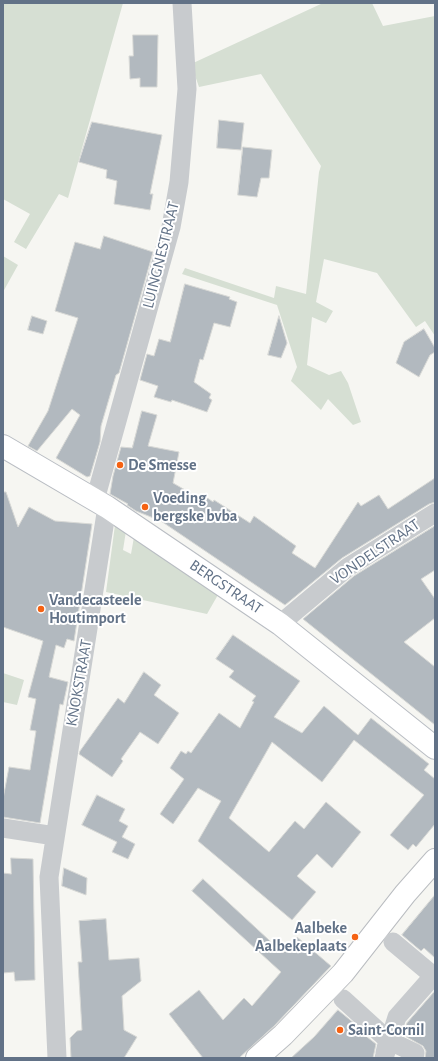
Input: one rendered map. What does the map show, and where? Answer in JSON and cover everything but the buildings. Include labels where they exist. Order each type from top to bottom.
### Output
[{"type":"street","name":"LUINGNESTRAAT","points":[[101,504],[171,227],[179,182],[186,89],[182,3]]},
{"type":"street","name":"BERGSTRAAT","points":[[3,446],[101,504],[280,624],[435,748]]},
{"type":"street","name":"KNOKSTRAAT","points":[[57,1058],[49,877],[101,504]]},
{"type":"street","name":"VONDELSTRAAT","points":[[280,624],[348,567],[435,513]]},
{"type":"street","points":[[3,828],[55,836]]},
{"type":"street","points":[[257,1058],[283,1035],[343,973],[405,894],[435,860]]},
{"type":"street","points":[[385,1052],[397,1018],[433,974],[393,942]]},
{"type":"street","points":[[385,1052],[348,1000],[371,1018],[385,1021],[390,1019]]},
{"type":"street","points":[[385,1052],[415,1053],[414,1058]]},
{"type":"shaded area","points":[[3,3],[123,3],[68,198],[59,194],[26,249],[14,242],[30,214],[3,199]]},
{"type":"shaded area","points":[[323,3],[372,3],[383,26],[435,16],[435,336],[425,321],[416,327],[377,273],[324,259],[316,302],[333,311],[326,323],[312,317],[307,365],[329,375],[341,371],[348,383],[361,422],[353,425],[328,399],[321,410],[291,381],[297,367],[277,305],[182,274],[185,268],[274,298],[276,286],[306,294],[319,172],[321,166],[261,74],[199,87],[191,64]]},
{"type":"shaded area","points":[[3,256],[18,265],[3,292]]},
{"type":"shaded area","points":[[115,525],[126,531],[123,550],[131,554],[134,537],[219,593],[207,614],[106,592]]},
{"type":"shaded area","points":[[3,673],[24,680],[17,705],[3,702]]},
{"type":"place","name":"De Smesse","points":[[120,465]]},
{"type":"place","name":"Voeding bergske bvba","points":[[145,507]]},
{"type":"place","name":"Vandecasteele Houtimport","points":[[41,609]]},
{"type":"place","name":"Aalbeke Aalbekeplaats","points":[[355,937]]},
{"type":"place","name":"Saint-Cornil","points":[[340,1030]]}]
